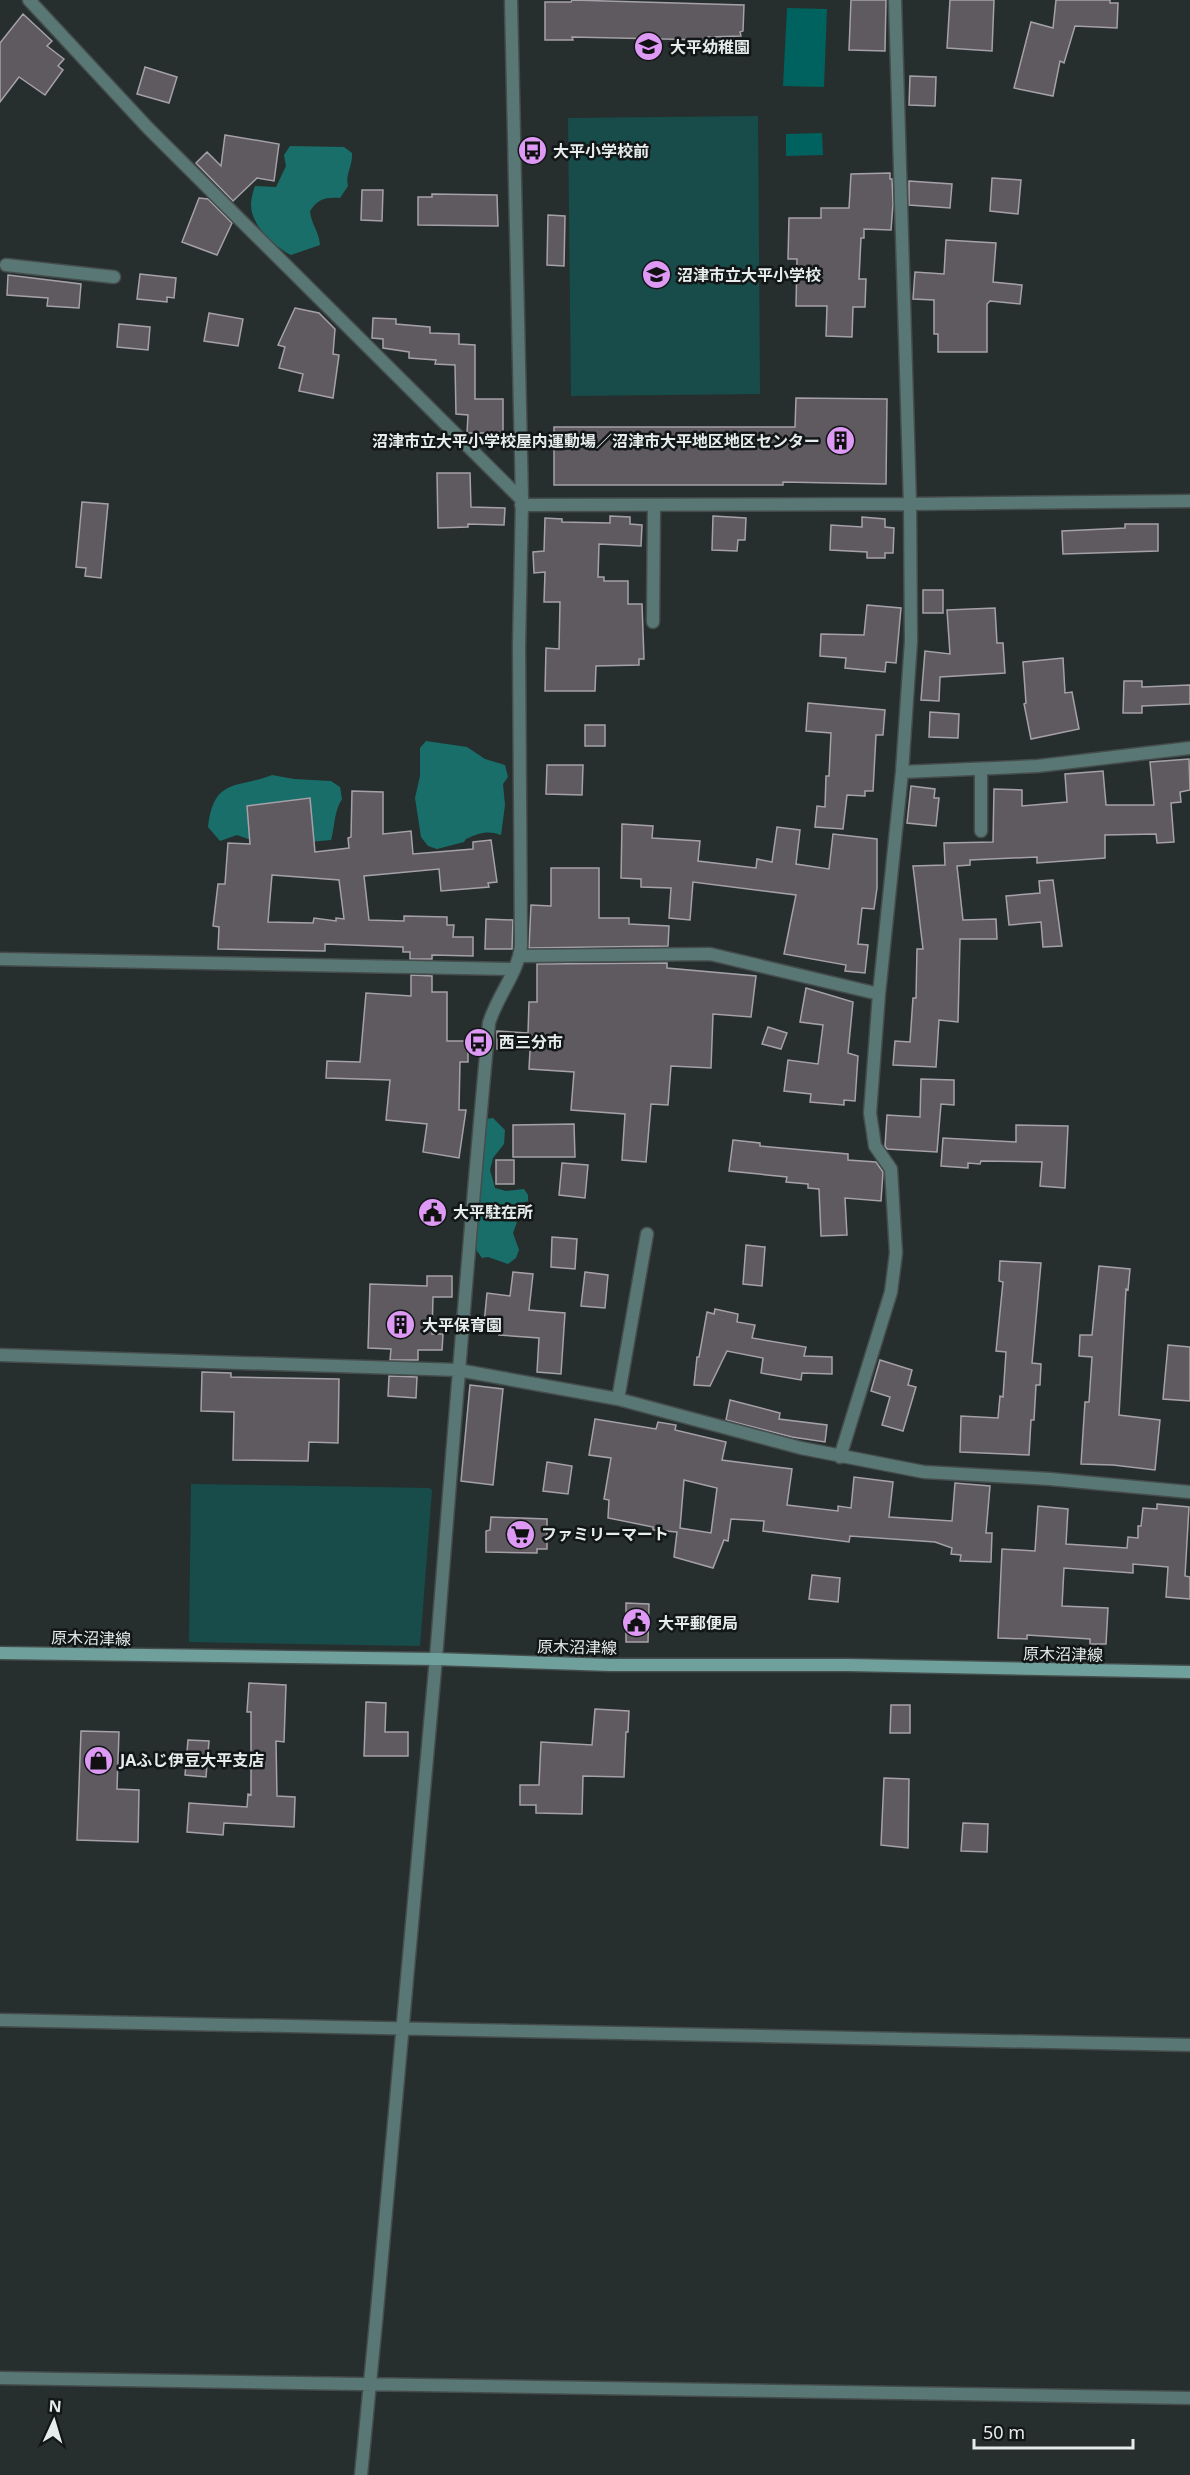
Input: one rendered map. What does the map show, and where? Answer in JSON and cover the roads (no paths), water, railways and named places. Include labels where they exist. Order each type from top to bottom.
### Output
[{"type":"main road","name":"原木沼津線","points":[[0,1653],[436,1659],[610,1665],[848,1665],[1190,1672]]},
{"type":"street","points":[[29,0],[148,128],[521,502],[654,505],[1190,501]]},
{"type":"street","points":[[361,2475],[404,2026],[489,1023],[493,1010],[520,956],[521,502],[511,0]]},
{"type":"street","points":[[840,1457],[891,1292],[896,1253],[891,1169],[875,1146],[870,1113],[879,994],[902,772],[911,641],[910,504],[895,0]]},
{"type":"street","points":[[6,265],[114,277]]},
{"type":"street","points":[[653,622],[654,505]]},
{"type":"street","points":[[902,772],[1038,766],[1190,748]]},
{"type":"street","points":[[981,769],[981,831]]},
{"type":"street","points":[[520,956],[710,954],[879,994]]},
{"type":"street","points":[[0,959],[513,969]]},
{"type":"street","points":[[618,1399],[647,1234]]},
{"type":"street","points":[[0,1355],[458,1370],[618,1399],[840,1457],[945,1474],[1050,1479],[1190,1492]]},
{"type":"street","points":[[0,2020],[404,2026],[1190,2045]]},
{"type":"street","points":[[0,2378],[1190,2398]]},
{"type":"place","name":"大平幼稚園","points":[[649,47]]},
{"type":"place","name":"大平小学校前","points":[[532,151]]},
{"type":"place","name":"沼津市立大平小学校","points":[[656,275]]},
{"type":"place","name":"沼津市立大平小学校屋内運動場／沼津市大平地区地区センター","points":[[841,441]]},
{"type":"place","name":"西三分市","points":[[478,1042]]},
{"type":"place","name":"大平駐在所","points":[[432,1212]]},
{"type":"place","name":"大平保育園","points":[[401,1325]]},
{"type":"place","name":"ファミリーマート","points":[[520,1534]]},
{"type":"place","name":"大平郵便局","points":[[637,1623]]},
{"type":"place","name":"JAふじ伊豆大平支店","points":[[99,1760]]}]
